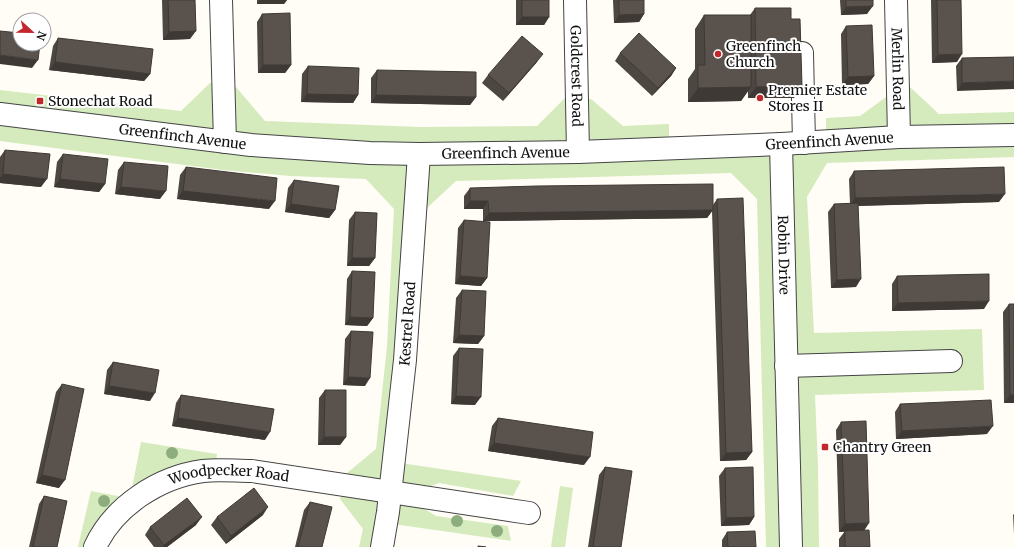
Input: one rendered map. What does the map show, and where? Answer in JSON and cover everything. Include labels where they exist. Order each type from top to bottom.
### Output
[{"type":"street","points":[[221,0],[225,142]]},
{"type":"street","name":"Goldcrest Road","points":[[575,0],[578,152]]},
{"type":"street","name":"Merlin Road","points":[[896,0],[900,137]]},
{"type":"street","points":[[802,53],[804,142]]},
{"type":"street","name":"Greenfinch Avenue","points":[[0,114],[275,147],[419,154],[578,152],[781,144],[900,137],[1014,135]]},
{"type":"street","name":"Robin Drive","points":[[781,144],[792,547]]},
{"type":"street","name":"Kestrel Road","points":[[382,547],[390,492],[405,360],[419,154]]},
{"type":"street","points":[[786,366],[951,361]]},
{"type":"street","name":"Woodpecker Road","points":[[95,547],[114,519],[138,496],[160,484],[188,474],[215,470],[252,471],[390,492]]},
{"type":"street","points":[[390,492],[529,513]]},
{"type":"green space","points":[[210,83],[235,86],[265,121],[420,127],[537,126],[567,96],[591,99],[623,126],[669,124],[669,148],[826,141],[826,118],[860,116],[886,97],[887,86],[911,88],[939,114],[1014,112],[1014,157],[827,163],[807,197],[814,333],[982,329],[984,390],[815,395],[819,547],[766,547],[757,199],[731,173],[456,181],[427,208],[427,215],[416,215],[394,462],[521,481],[513,496],[439,483],[421,490],[418,505],[436,516],[508,526],[511,541],[386,523],[381,547],[359,547],[363,529],[340,499],[347,473],[376,449],[387,346],[394,209],[366,179],[291,176],[223,170],[0,141],[0,90],[181,111]]},
{"type":"green space","points":[[141,442],[217,454],[215,470],[138,496],[132,488]]},
{"type":"green space","points":[[560,486],[573,488],[565,547],[551,547]]},
{"type":"green space","points":[[91,491],[118,496],[126,507],[95,547],[78,547]]},
{"type":"building","points":[[168,0],[195,0],[196,31],[169,32]]},
{"type":"building","points":[[522,0],[549,0],[549,17],[522,17]]},
{"type":"building","points":[[619,0],[644,0],[644,14],[619,15]]},
{"type":"building","points":[[846,0],[873,0],[873,6],[846,7]]},
{"type":"building","points":[[937,0],[961,0],[962,54],[938,55]]},
{"type":"building","points":[[755,8],[791,8],[791,19],[800,19],[802,86],[756,87]]},
{"type":"building","points":[[290,13],[291,65],[263,65],[262,14]]},
{"type":"building","name":"Greenfinch Church","points":[[704,15],[751,15],[751,87],[698,88],[698,65],[705,65]]},
{"type":"building","points":[[872,25],[874,76],[848,77],[846,26]]},
{"type":"building","points":[[0,31],[12,32],[12,52],[39,52],[38,60],[0,55]]},
{"type":"building","points":[[639,33],[676,68],[658,88],[620,53]]},
{"type":"building","points":[[522,36],[543,54],[509,93],[488,75]]},
{"type":"building","points":[[58,38],[153,49],[150,74],[55,62]]},
{"type":"building","points":[[1014,57],[1014,81],[962,83],[962,58]]},
{"type":"building","points":[[308,66],[359,68],[358,95],[307,94]]},
{"type":"building","points":[[377,70],[476,72],[476,97],[376,95]]},
{"type":"building","points":[[5,150],[50,154],[47,179],[3,174]]},
{"type":"building","points":[[63,154],[108,159],[105,184],[60,179]]},
{"type":"building","points":[[124,162],[168,166],[166,191],[121,187]]},
{"type":"building","points":[[186,167],[277,178],[275,201],[183,191]]},
{"type":"building","points":[[1004,167],[1005,194],[855,198],[854,171]]},
{"type":"building","points":[[294,180],[339,186],[335,210],[291,204]]},
{"type":"building","points":[[713,184],[713,210],[489,213],[488,201],[470,201],[470,188]]},
{"type":"building","points":[[743,198],[752,452],[726,453],[717,199]]},
{"type":"building","points":[[858,203],[861,279],[837,280],[834,204]]},
{"type":"building","points":[[355,212],[377,213],[375,258],[352,258]]},
{"type":"building","points":[[464,220],[490,222],[487,278],[460,276]]},
{"type":"building","points":[[352,271],[375,272],[373,318],[350,317]]},
{"type":"building","points":[[989,274],[989,301],[898,303],[897,276]]},
{"type":"building","points":[[462,290],[486,291],[484,336],[459,335]]},
{"type":"building","points":[[1009,304],[1014,304],[1014,395],[1010,395]]},
{"type":"building","points":[[351,331],[373,332],[370,378],[348,377]]},
{"type":"building","points":[[459,348],[483,349],[481,397],[456,396]]},
{"type":"building","points":[[113,362],[159,370],[155,393],[109,386]]},
{"type":"building","points":[[62,384],[84,389],[65,480],[42,475]]},
{"type":"building","points":[[325,390],[346,390],[346,437],[324,437]]},
{"type":"building","points":[[181,395],[274,409],[270,432],[178,418]]},
{"type":"building","points":[[991,400],[993,426],[902,431],[900,404]]},
{"type":"building","points":[[498,418],[593,432],[590,457],[494,443]]},
{"type":"building","points":[[866,421],[869,523],[845,524],[841,422]]},
{"type":"building","points":[[605,467],[632,471],[621,547],[593,547]]},
{"type":"building","points":[[753,467],[754,517],[726,518],[725,468]]},
{"type":"building","points":[[254,488],[268,507],[231,536],[217,517]]},
{"type":"building","points":[[44,496],[67,501],[57,547],[33,547]]},
{"type":"building","points":[[187,498],[202,517],[164,545],[150,527]]},
{"type":"building","points":[[310,502],[332,507],[322,547],[298,547]]},
{"type":"building","points":[[869,530],[870,547],[845,547],[845,531]]},
{"type":"building","points":[[755,531],[756,547],[728,547],[727,532]]},
{"type":"place","name":"Greenfinch Church","points":[[718,54]]},
{"type":"place","name":"Premier Estate Stores II","points":[[760,98]]},
{"type":"place","name":"Stonechat Road","points":[[40,101]]},
{"type":"place","name":"Chantry Green","points":[[825,447]]}]
